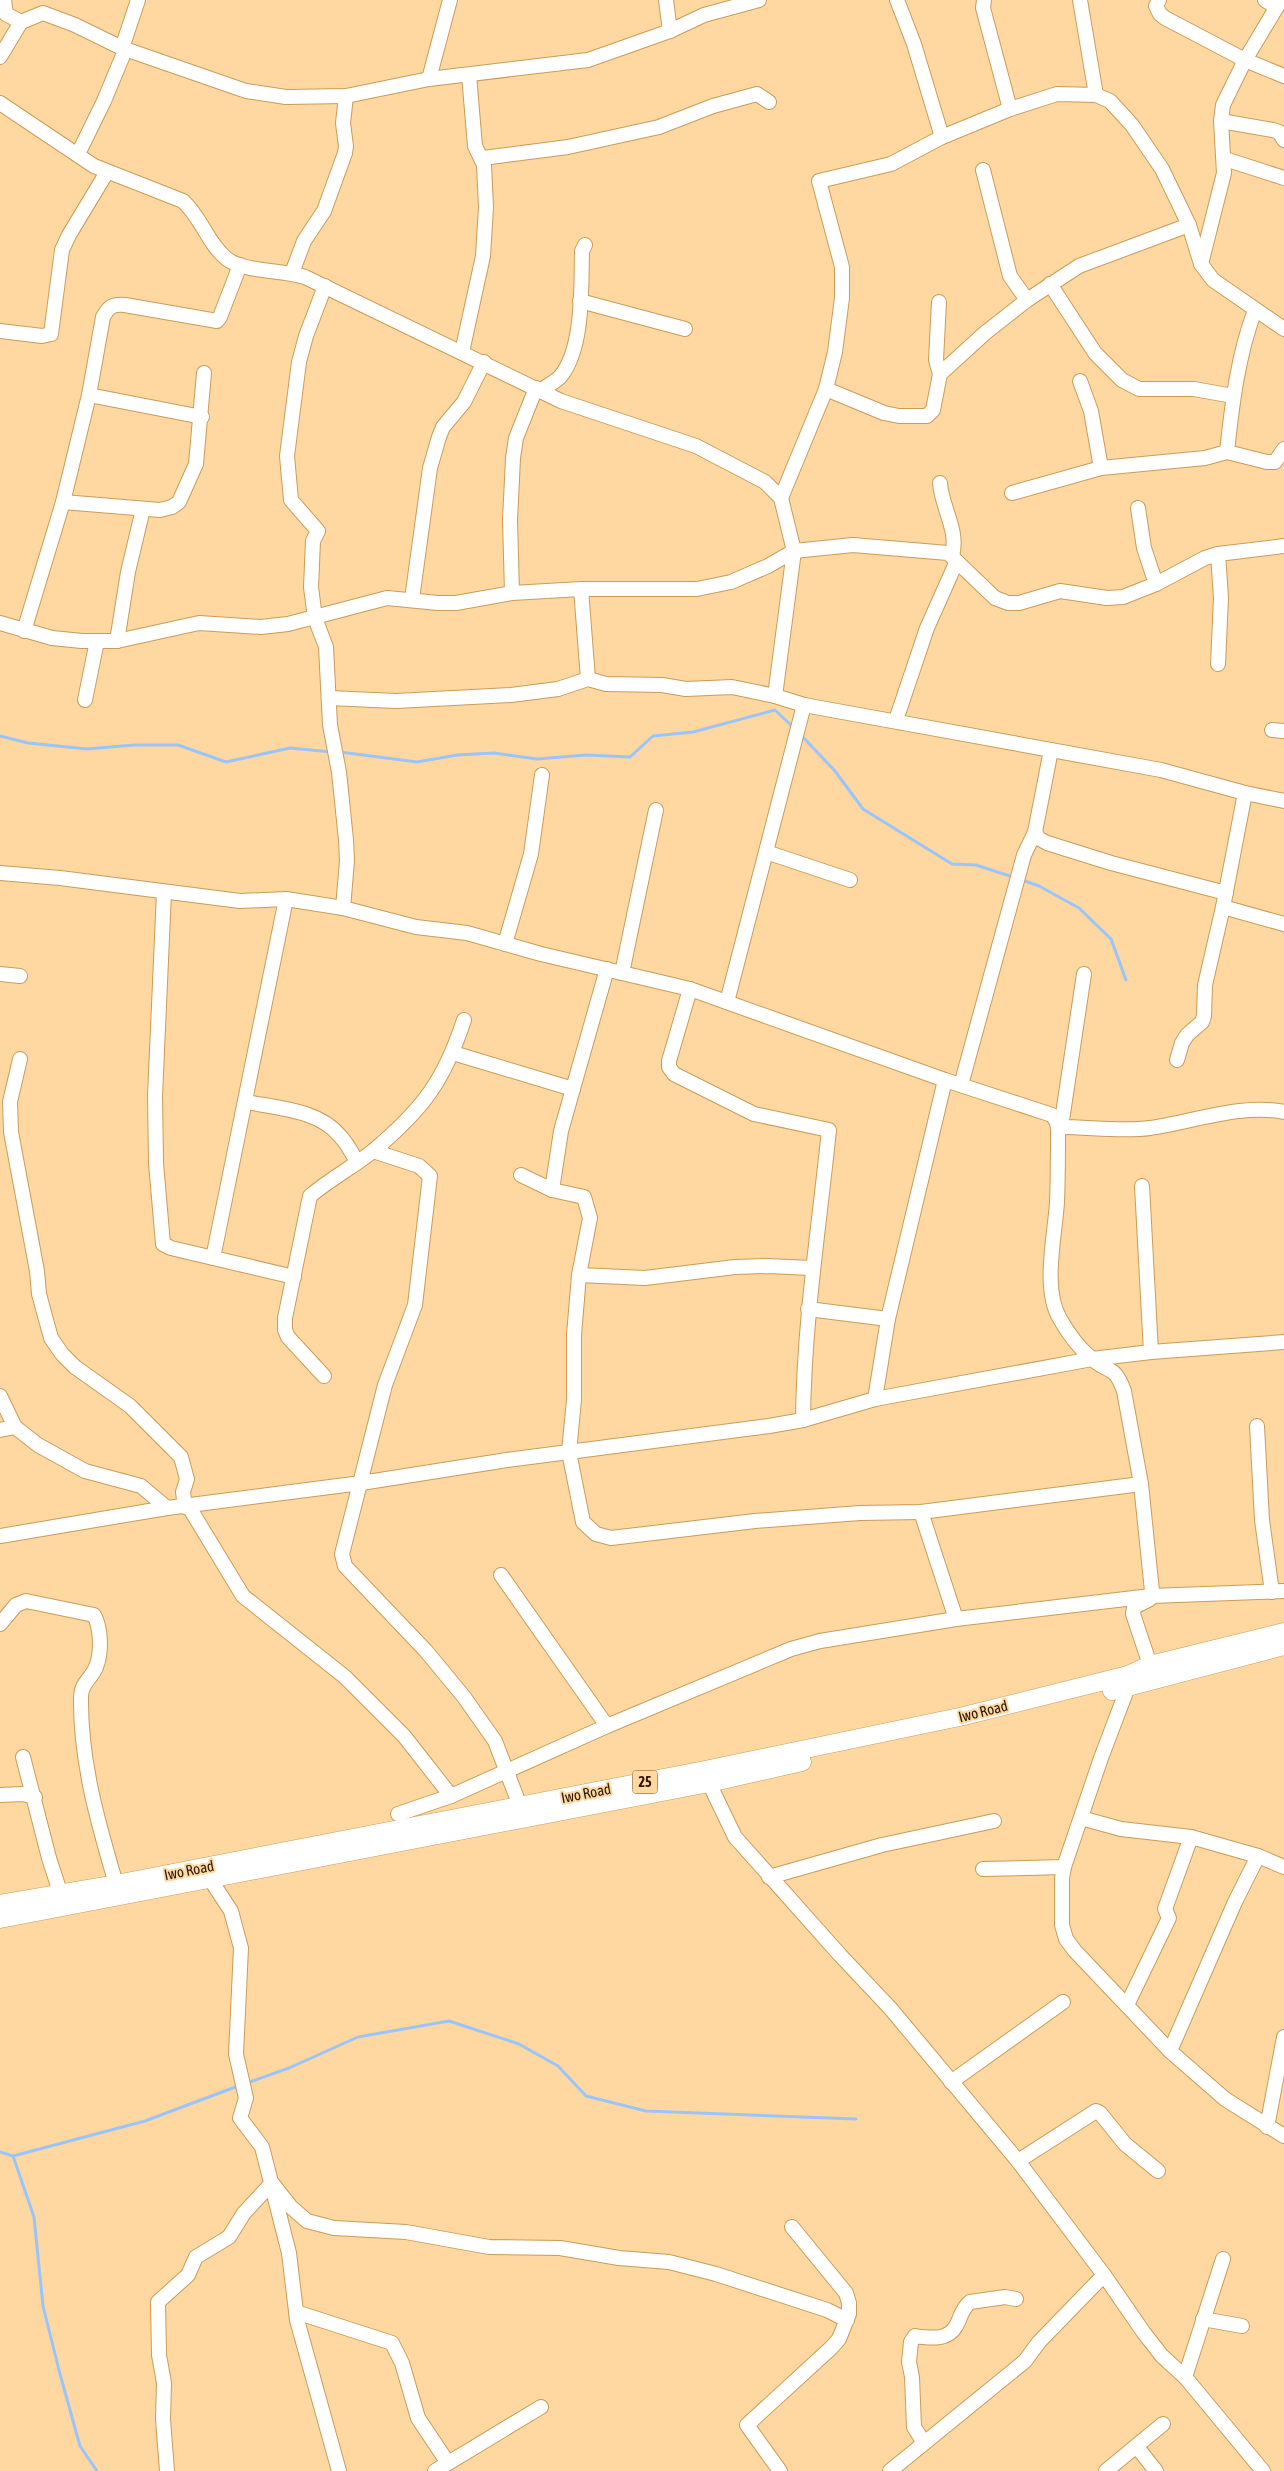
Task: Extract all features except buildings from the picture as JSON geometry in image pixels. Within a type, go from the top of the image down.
[{"type":"main road","name":"Iwo Road","points":[[0,1919],[710,1782],[966,1721],[1128,1675],[1150,1665],[1284,1632]]},
{"type":"main road","name":"Iwo Road","points":[[0,1904],[60,1892],[116,1884],[966,1721],[1128,1687],[1284,1646]]},
{"type":"street","points":[[4,0],[6,14],[21,22]]},
{"type":"street","points":[[78,154],[104,101],[124,48],[138,0]]},
{"type":"street","points":[[429,79],[450,0]]},
{"type":"street","points":[[666,0],[670,31]]},
{"type":"street","points":[[0,58],[21,22],[43,13],[124,48],[196,76],[246,91],[286,97],[346,96],[429,79],[588,60],[670,31],[704,15],[759,0]]},
{"type":"street","points":[[897,0],[914,44],[942,137]]},
{"type":"street","points":[[984,0],[983,8],[1010,109]]},
{"type":"street","points":[[1080,0],[1096,95]]},
{"type":"street","points":[[1159,0],[1156,6],[1160,14],[1165,18],[1245,60],[1284,76]]},
{"type":"street","points":[[1201,264],[1224,173],[1223,105],[1245,60],[1277,3]]},
{"type":"street","points":[[462,352],[483,256],[486,207],[482,158],[475,146],[468,75]]},
{"type":"street","points":[[482,158],[568,147],[650,129],[713,106],[757,94],[769,102]]},
{"type":"street","points":[[782,498],[826,389],[835,352],[842,298],[842,267],[819,181],[892,164],[942,137],[1010,109],[1057,94],[1096,95],[1110,101],[1132,125],[1162,169],[1189,225],[1201,264],[1213,280],[1284,329]]},
{"type":"street","points":[[292,273],[304,241],[324,211],[345,153],[343,123],[346,96]]},
{"type":"street","points":[[0,103],[107,172],[183,201],[193,210],[218,249],[227,259],[240,265],[292,273],[325,286],[562,401],[696,446],[765,482],[782,498],[794,551],[775,696]]},
{"type":"street","points":[[1222,121],[1274,130],[1279,132],[1284,140]]},
{"type":"street","points":[[1225,159],[1284,178]]},
{"type":"street","points":[[984,170],[1010,276],[1027,300]]},
{"type":"street","points":[[0,331],[42,336],[51,334],[62,250],[107,172]]},
{"type":"street","points":[[940,374],[985,334],[1050,284],[1097,258],[1189,225]]},
{"type":"street","points":[[562,401],[560,377],[574,348],[578,333],[582,251],[585,245]]},
{"type":"street","points":[[24,631],[63,502],[89,395],[103,317],[108,308],[115,304],[125,305],[217,321],[240,265]]},
{"type":"street","points":[[1050,284],[1096,352],[1122,380],[1139,389],[1194,389],[1233,396]]},
{"type":"street","points":[[325,286],[306,336],[299,362],[287,456],[291,500],[318,531],[313,541],[311,587],[315,618],[326,647],[331,736],[339,772],[347,860],[343,908]]},
{"type":"street","points":[[580,301],[685,329]]},
{"type":"street","points":[[826,389],[884,413],[899,416],[927,416],[933,410],[940,374],[936,360],[939,302]]},
{"type":"street","points":[[1228,452],[1233,396],[1249,325],[1255,310]]},
{"type":"street","points":[[412,599],[430,468],[439,437],[443,426],[464,402],[484,362]]},
{"type":"street","points":[[63,502],[160,510],[172,507],[179,502],[196,464],[202,416],[204,373]]},
{"type":"street","points":[[512,593],[510,520],[513,458],[516,438],[538,389],[560,377]]},
{"type":"street","points":[[1080,381],[1090,412],[1101,468]]},
{"type":"street","points":[[89,395],[202,416]]},
{"type":"street","points":[[1012,493],[1101,468],[1205,458],[1228,452],[1267,462],[1275,462],[1284,450]]},
{"type":"street","points":[[896,720],[927,628],[954,559],[955,545],[952,522],[941,494],[940,483]]},
{"type":"street","points":[[1138,508],[1144,548],[1156,584]]},
{"type":"street","points":[[117,640],[128,572],[143,509]]},
{"type":"street","points":[[0,623],[52,638],[97,641],[117,640],[199,623],[261,627],[315,618],[374,600],[412,599],[438,603],[456,603],[512,593],[581,589],[697,589],[731,582],[768,566],[794,551],[853,545],[948,553],[995,598],[1008,603],[1019,603],[1060,591],[1107,598],[1122,597],[1156,584],[1205,558],[1218,554],[1284,546]]},
{"type":"street","points":[[1218,554],[1220,598],[1218,664]]},
{"type":"street","points":[[581,589],[588,679]]},
{"type":"street","points":[[85,700],[97,641]]},
{"type":"street","points":[[329,698],[396,701],[511,695],[558,689],[588,679],[606,684],[662,685],[686,690],[732,686],[804,705],[896,720],[1161,770],[1245,793],[1284,801]]},
{"type":"street","points":[[728,1002],[804,705]]},
{"type":"street","points":[[961,1085],[1024,855],[1036,832],[1051,750]]},
{"type":"street","points":[[505,944],[531,854],[542,775]]},
{"type":"street","points":[[1177,1060],[1187,1035],[1202,1022],[1205,985],[1224,907],[1245,793]]},
{"type":"street","points":[[622,973],[656,810]]},
{"type":"street","points":[[1036,832],[1038,838],[1047,843],[1110,863],[1226,893]]},
{"type":"street","points":[[766,852],[850,880]]},
{"type":"street","points":[[0,873],[60,878],[240,901],[286,899],[343,908],[397,923],[456,931],[690,989],[945,1080],[1048,1113],[1059,1124],[1148,1128],[1244,1111],[1268,1109],[1284,1112]]},
{"type":"street","points":[[164,892],[155,1096],[156,1163],[163,1244],[171,1248],[294,1277]]},
{"type":"street","points":[[213,1258],[247,1102],[286,899]]},
{"type":"street","points":[[1224,907],[1284,924]]},
{"type":"street","points":[[552,1190],[561,1132],[607,969]]},
{"type":"street","points":[[0,974],[20,976]]},
{"type":"street","points":[[1084,974],[1059,1124],[1057,1201],[1050,1283],[1052,1302],[1058,1317],[1072,1338],[1092,1359],[1113,1370],[1119,1377],[1124,1391],[1141,1484],[1152,1596]]},
{"type":"street","points":[[690,989],[669,1060],[669,1067],[674,1074],[754,1114],[829,1130],[808,1309],[804,1358],[803,1420]]},
{"type":"street","points":[[324,1376],[288,1337],[285,1330],[285,1318],[310,1196],[373,1151],[422,1104],[441,1078],[453,1053],[464,1020]]},
{"type":"street","points":[[453,1053],[573,1089]]},
{"type":"street","points":[[20,1059],[10,1102],[10,1132],[37,1271],[39,1294],[51,1338],[62,1354],[75,1367],[130,1406],[181,1458],[186,1479],[183,1492],[187,1507],[243,1596],[345,1677],[404,1736],[451,1796]]},
{"type":"street","points":[[875,1399],[888,1319],[945,1080]]},
{"type":"street","points":[[247,1102],[300,1112],[318,1120],[340,1134],[357,1162]]},
{"type":"street","points":[[373,1151],[419,1166],[430,1176],[415,1305],[385,1385],[374,1421],[361,1483],[342,1554],[345,1566],[426,1651],[464,1697],[495,1741],[520,1806]]},
{"type":"street","points":[[522,1175],[552,1190],[584,1197],[588,1207],[590,1218],[579,1275],[574,1335],[574,1400],[569,1452],[583,1522],[596,1534],[610,1538],[755,1521],[860,1513],[921,1512],[1141,1484]]},
{"type":"street","points":[[1142,1186],[1151,1352]]},
{"type":"street","points":[[579,1275],[645,1278],[735,1267],[812,1268]]},
{"type":"street","points":[[808,1309],[888,1319]]},
{"type":"street","points":[[0,1536],[166,1508],[187,1507],[569,1452],[770,1426],[803,1420],[875,1399],[1092,1359],[1151,1352],[1284,1342]]},
{"type":"street","points":[[0,1396],[15,1427],[38,1445],[85,1470],[141,1486],[166,1508]]},
{"type":"street","points":[[398,1814],[451,1796],[607,1726],[791,1649],[820,1641],[956,1619],[1152,1596],[1278,1592],[1262,1520],[1256,1426]]},
{"type":"street","points":[[0,1430],[15,1427]]},
{"type":"street","points":[[921,1512],[956,1619]]},
{"type":"street","points":[[502,1575],[607,1726]]},
{"type":"street","points":[[1150,1665],[1133,1614],[1134,1607],[1150,1599],[1152,1596]]},
{"type":"street","points":[[0,1624],[16,1605],[26,1601],[94,1615],[99,1626],[96,1668],[81,1688],[81,1732],[96,1815],[116,1884]]},
{"type":"street","points":[[1128,1687],[1101,1758],[1064,1867],[1062,1878],[1062,1925],[1066,1939],[1095,1973],[1170,2051],[1225,2100],[1284,2136]]},
{"type":"street","points":[[23,1757],[35,1797],[49,1858],[60,1892]]},
{"type":"street","points":[[710,1782],[735,1837],[769,1877],[890,2008],[1018,2161],[1162,2356],[1185,2377],[1263,2471]]},
{"type":"street","points":[[0,1795],[23,1794],[35,1797]]},
{"type":"street","points":[[1081,1818],[1121,1829],[1191,1837],[1258,1856],[1284,1867]]},
{"type":"street","points":[[769,1877],[882,1846],[994,1821]]},
{"type":"street","points":[[1127,2005],[1169,1918],[1165,1909],[1191,1837]]},
{"type":"street","points":[[1170,2051],[1235,1902],[1258,1856]]},
{"type":"street","points":[[983,1869],[1064,1867]]},
{"type":"street","points":[[210,1879],[231,1911],[241,1948],[236,2054],[246,2098],[240,2118],[262,2147],[272,2183],[289,2253],[296,2312],[338,2471]]},
{"type":"street","points":[[951,2082],[1063,2002]]},
{"type":"street","points":[[1267,2127],[1284,2037]]},
{"type":"street","points":[[1018,2161],[1096,2111],[1100,2113],[1125,2144],[1158,2171]]},
{"type":"street","points":[[272,2183],[290,2208],[307,2221],[334,2228],[406,2232],[489,2247],[560,2248],[619,2258],[669,2262],[716,2274],[827,2310],[847,2320]]},
{"type":"street","points":[[167,2471],[158,2302],[188,2275],[196,2257],[229,2237],[244,2213],[272,2183]]},
{"type":"street","points":[[780,2471],[747,2425],[839,2339],[847,2320],[849,2303],[846,2293],[792,2227]]},
{"type":"street","points":[[1185,2377],[1223,2259]]},
{"type":"street","points":[[890,2471],[1025,2361],[1039,2342],[1104,2275]]},
{"type":"street","points":[[924,2443],[914,2426],[910,2362],[911,2342],[915,2336],[934,2338],[945,2336],[956,2327],[959,2315],[970,2302],[1005,2297],[1016,2299]]},
{"type":"street","points":[[296,2312],[392,2344],[402,2363],[418,2418],[448,2463]]},
{"type":"street","points":[[1203,2319],[1242,2326]]},
{"type":"street","points":[[435,2471],[540,2407]]},
{"type":"street","points":[[1106,2471],[1137,2448],[1163,2424]]},
{"type":"street","points":[[1137,2448],[1156,2471]]},
{"type":"waterway","points":[[340,752],[417,762],[457,755],[494,753],[537,759],[586,755],[630,757],[653,736],[693,732],[775,710],[794,728]]},
{"type":"waterway","points":[[800,734],[835,771],[863,809],[952,864],[976,865],[1013,877]]},
{"type":"waterway","points":[[0,736],[28,743],[87,749],[134,745],[178,745],[226,762],[290,748],[332,752]]},
{"type":"waterway","points":[[1022,880],[1039,886],[1079,908],[1111,939],[1126,980]]},
{"type":"waterway","points":[[247,2083],[289,2068],[358,2037],[449,2021],[519,2044],[558,2066],[586,2096],[646,2111],[856,2119]]},
{"type":"waterway","points":[[13,2156],[145,2121],[238,2086]]},
{"type":"waterway","points":[[0,2152],[13,2156],[34,2217],[43,2306],[80,2446],[97,2471]]}]
